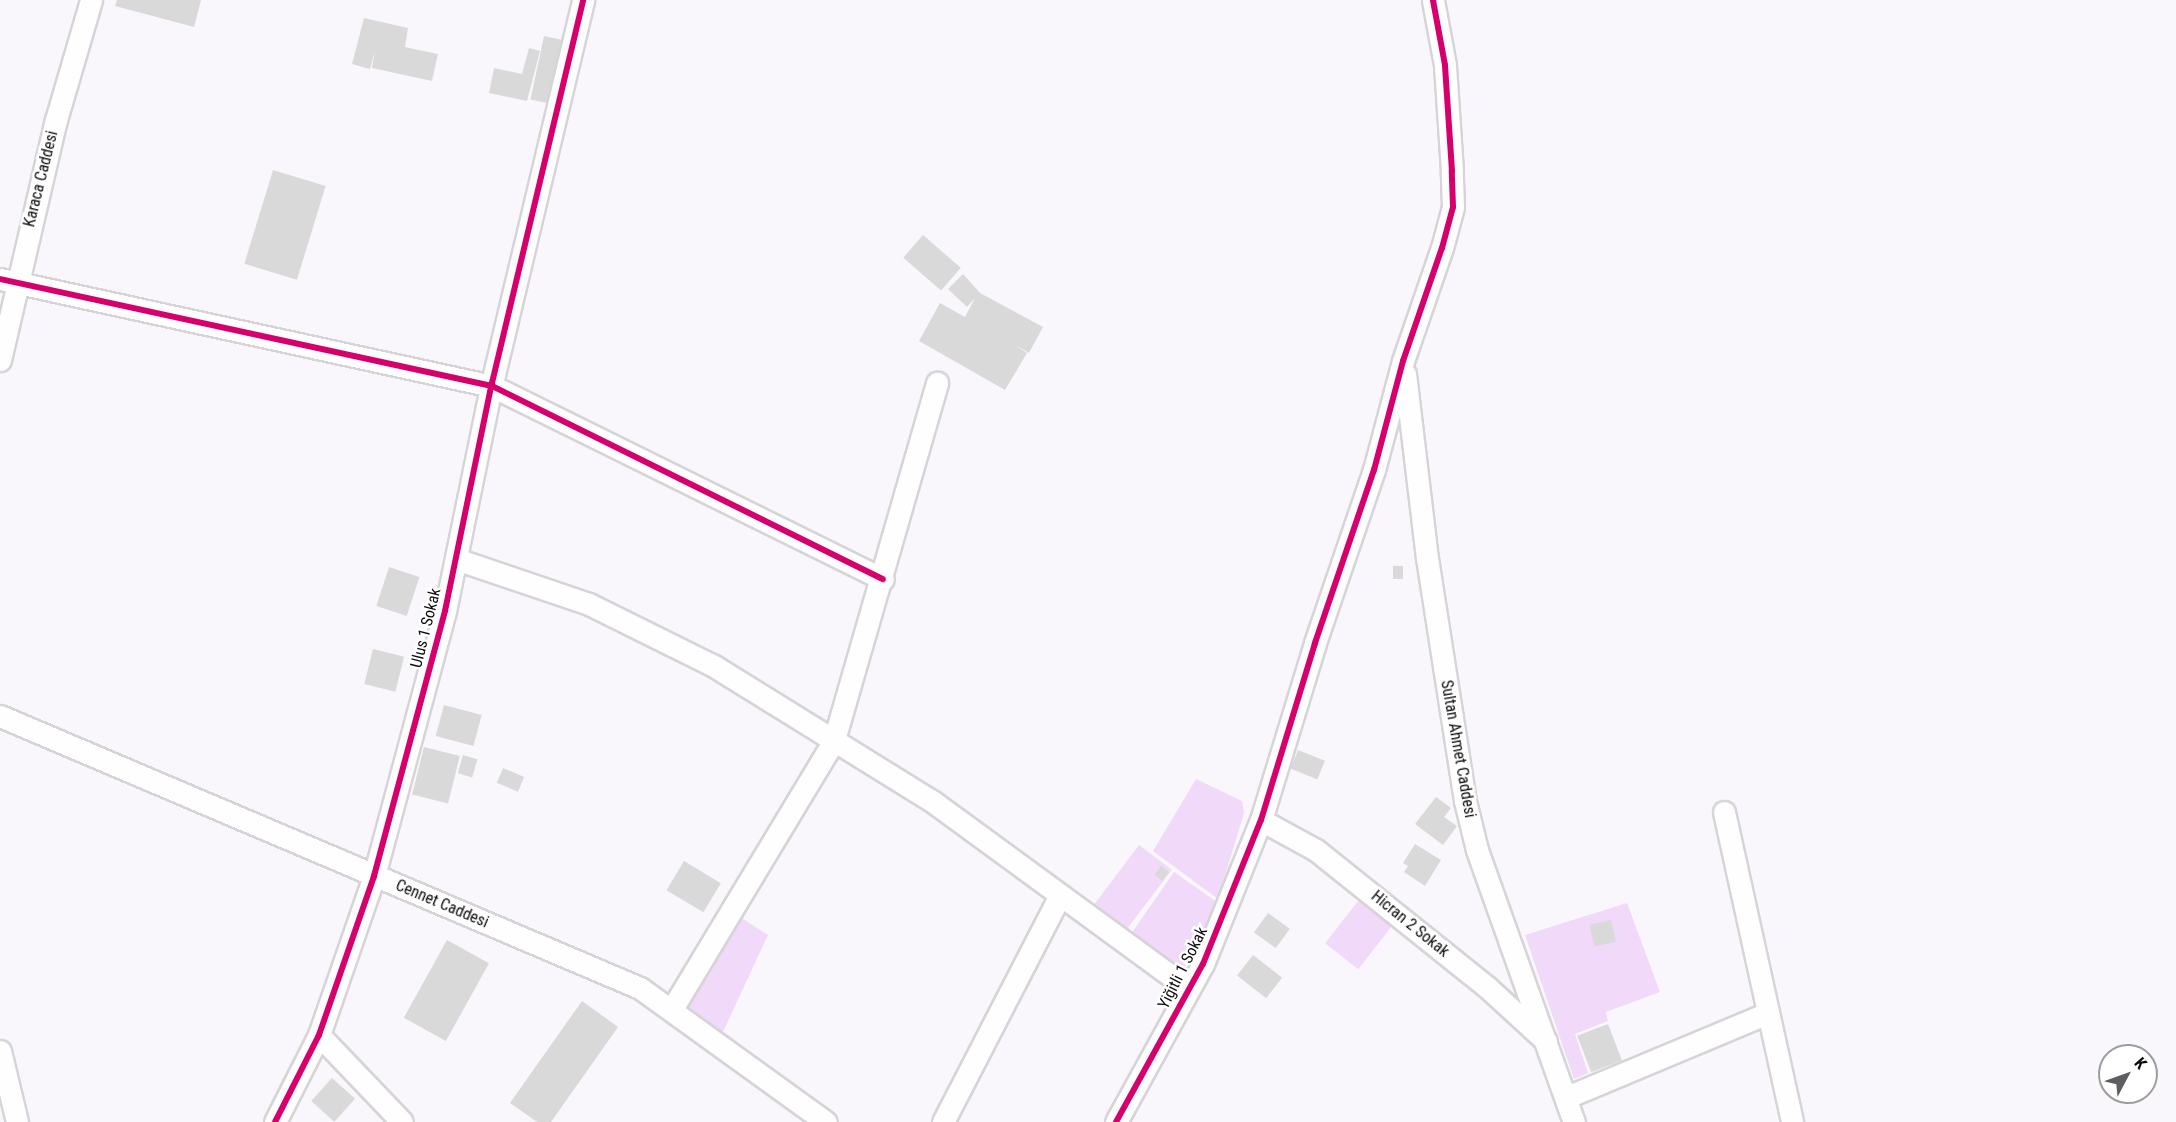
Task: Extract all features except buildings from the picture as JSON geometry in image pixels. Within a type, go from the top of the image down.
[{"type":"street","name":"Karaca Caddesi","points":[[0,360],[8,281],[91,0]]},
{"type":"street","name":"Ulus 1 Sokak","points":[[275,1122],[319,1035],[374,876],[436,647],[492,384],[583,0]]},
{"type":"street","name":"Yiğitli 1 Sokak","points":[[1116,1122],[1189,989],[1222,920],[1261,820],[1315,643],[1374,470],[1403,361],[1453,207],[1446,75],[1433,0]]},
{"type":"street","points":[[8,281],[492,384],[883,579]]},
{"type":"street","name":"Sultan Ahmet Caddesi","points":[[1403,361],[1427,558],[1465,801],[1477,850],[1549,1044],[1574,1122]]},
{"type":"street","points":[[672,1009],[834,740],[883,579],[937,383]]},
{"type":"street","points":[[456,560],[544,587],[632,623],[714,666],[932,801],[1059,897],[1189,989]]},
{"type":"street","name":"Cennet Caddesi","points":[[0,716],[640,988],[825,1122]]},
{"type":"street","points":[[1724,812],[1792,1122]]},
{"type":"street","name":"Hicran 2 Sokak","points":[[1261,820],[1295,835],[1326,857],[1478,980],[1549,1044]]},
{"type":"street","points":[[943,1122],[1059,897]]},
{"type":"street","points":[[1567,1097],[1768,1013]]},
{"type":"street","points":[[319,1035],[402,1122]]},
{"type":"street","points":[[0,1051],[17,1122]]},
{"type":"shaded area","points":[[1196,779],[1242,801],[1244,813],[1218,899],[1153,851]]},
{"type":"shaded area","points":[[1139,845],[1172,870],[1127,930],[1094,905]]},
{"type":"shaded area","points":[[1174,872],[1217,902],[1192,961],[1185,966],[1178,966],[1131,934]]},
{"type":"shaded area","points":[[1359,900],[1392,926],[1358,969],[1325,943]]},
{"type":"shaded area","points":[[1627,903],[1660,992],[1606,1012],[1608,1021],[1575,1034],[1588,1073],[1574,1079],[1525,935]]},
{"type":"shaded area","points":[[737,915],[768,935],[722,1034],[682,1005]]},
{"type":"cycle path","points":[[275,1122],[319,1035],[374,876],[445,611],[492,383],[583,0]]},
{"type":"cycle path","points":[[1116,1122],[1203,964],[1261,820],[1315,643],[1374,470],[1403,361],[1442,248],[1453,207],[1452,171],[1445,65],[1433,0]]},
{"type":"cycle path","points":[[0,279],[492,386],[883,579]]}]
